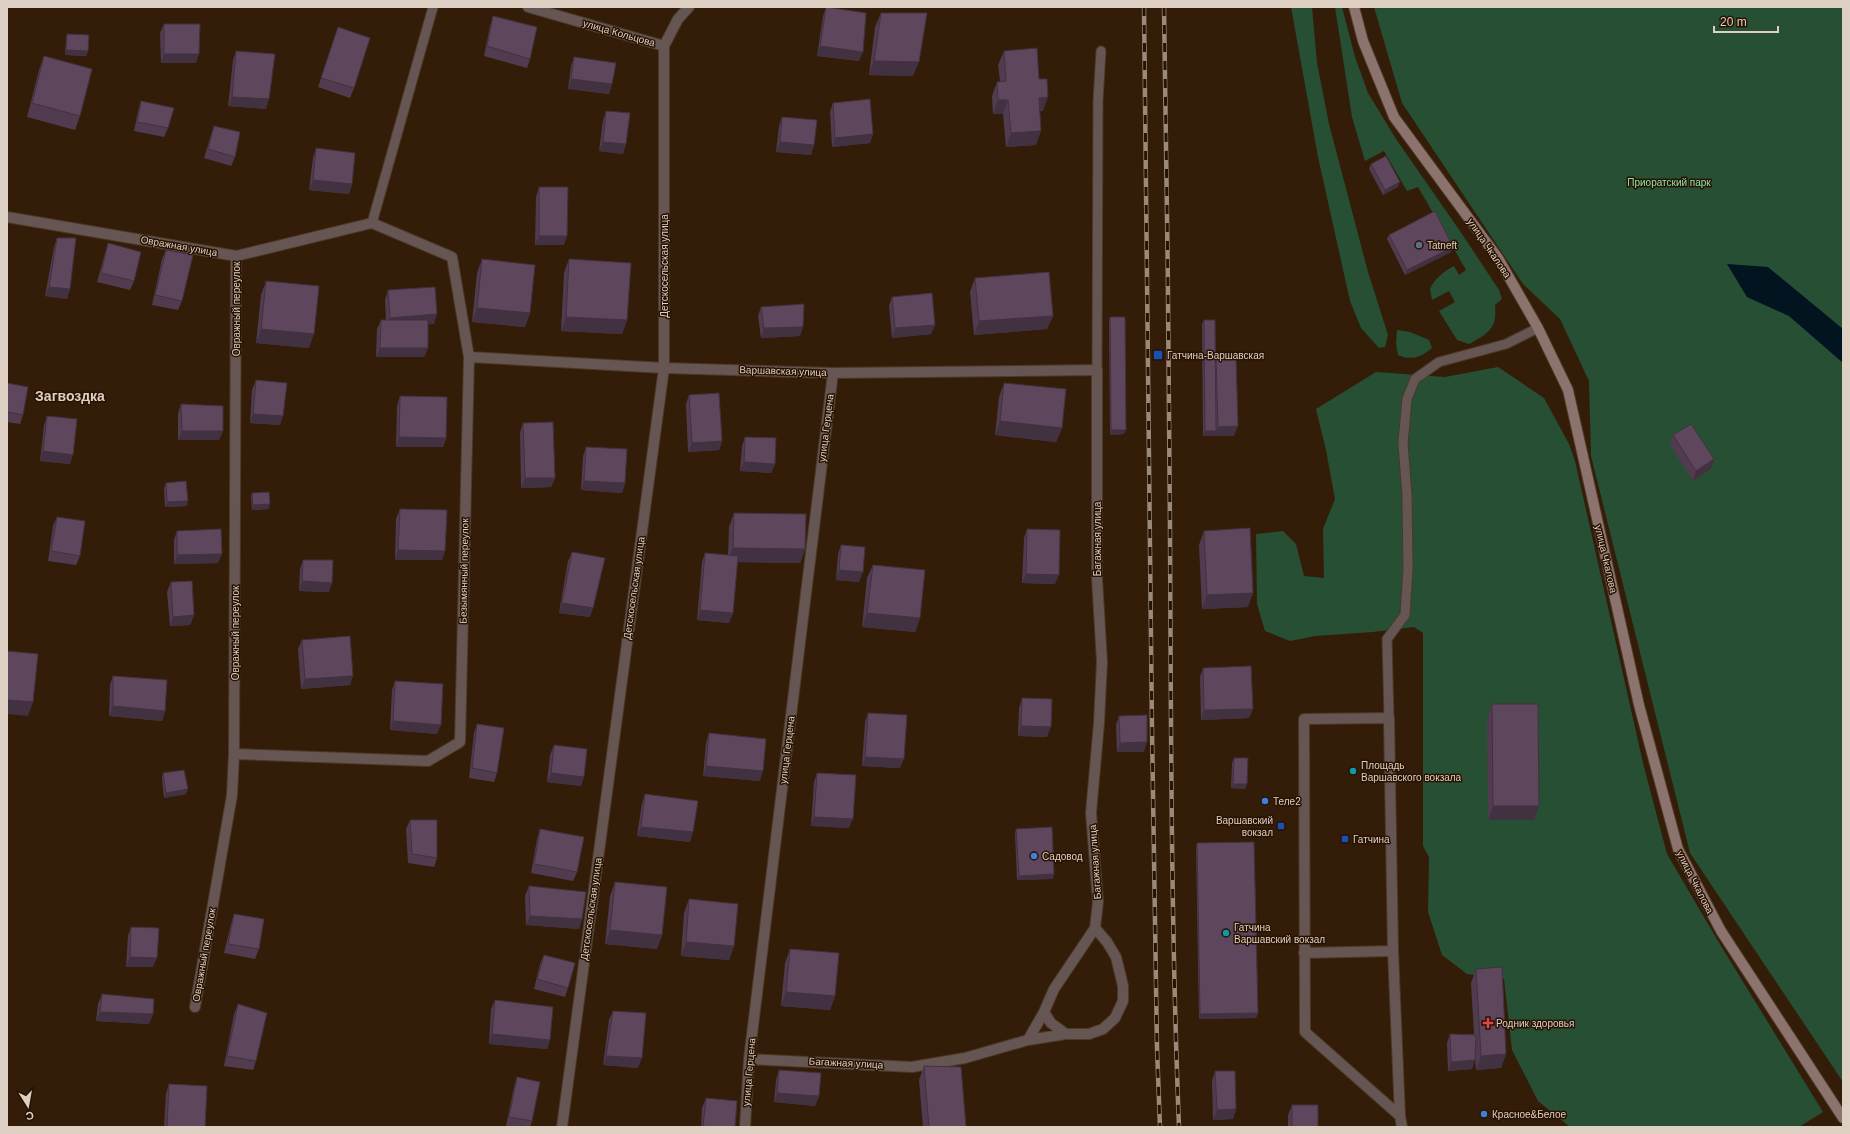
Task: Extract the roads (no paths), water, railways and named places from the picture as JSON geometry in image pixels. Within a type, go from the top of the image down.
[{"type":"main road","name":"улица Чкалова","points":[[1354,7],[1363,41],[1394,117],[1498,258],[1538,328],[1568,390],[1639,704],[1678,849],[1721,931],[1843,1118]]},
{"type":"street","name":"улица Кольцова","points":[[528,7],[664,46],[678,19],[689,7]]},
{"type":"street","name":"Детскосельская улица","points":[[562,1127],[664,368],[664,46]]},
{"type":"street","name":"Овражная улица","points":[[7,217],[236,256],[372,223]]},
{"type":"street","name":"Безымянный переулок","points":[[234,754],[428,761],[460,742],[469,357],[452,258],[372,223]]},
{"type":"street","name":"Овражный переулок","points":[[195,1007],[232,795],[234,754],[236,256]]},
{"type":"street","name":"Варшавская улица","points":[[469,357],[664,368],[833,373],[1097,370]]},
{"type":"street","name":"Багажная улица","points":[[750,1059],[912,1067],[965,1058],[1028,1040],[1066,1034],[1089,1034],[1103,1029],[1116,1018],[1123,1001],[1123,986],[1116,958],[1107,942],[1095,928],[1098,902],[1091,813],[1102,662],[1097,578],[1097,370]]},
{"type":"street","name":"улица Герцена","points":[[745,1127],[750,1059],[833,373]]},
{"type":"street","points":[[1400,1116],[1305,1032],[1304,719],[1389,718],[1393,951],[1400,1116],[1402,1127]]},
{"type":"street","points":[[1028,1040],[1044,1012],[1054,988],[1095,928]]},
{"type":"street","points":[[1304,953],[1393,951]]},
{"type":"street","points":[[1044,1012],[1051,1023],[1066,1034]]},
{"type":"lane","points":[[372,223],[433,7]]},
{"type":"lane","points":[[1097,370],[1098,101],[1101,51]]},
{"type":"lane","points":[[1389,718],[1387,639],[1405,615],[1408,569],[1407,496],[1403,443],[1408,399],[1415,378],[1439,362],[1506,344],[1538,328]]},
{"type":"water","points":[[1727,264],[1768,267],[1843,329],[1843,363],[1789,316],[1747,297]]},
{"type":"railway","points":[[1144,7],[1152,730],[1157,1048],[1160,1127]]},
{"type":"railway","points":[[1164,7],[1174,978],[1179,1127]]},
{"type":"place","name":"Tatneft","points":[[1419,245]]},
{"type":"place","name":"Гатчина-Варшавская","points":[[1158,355]]},
{"type":"place","name":"Площадь Варшавского вокзала","points":[[1353,771]]},
{"type":"place","name":"Теле2","points":[[1265,801]]},
{"type":"place","name":"Варшавский вокзал","points":[[1281,826]]},
{"type":"place","name":"Гатчина","points":[[1345,839]]},
{"type":"place","name":"Садовод","points":[[1034,856]]},
{"type":"place","name":"Гатчина Варшавский вокзал","points":[[1226,933]]},
{"type":"place","name":"Родник здоровья","points":[[1488,1023]]},
{"type":"place","name":"Красное&Белое","points":[[1484,1114]]},
{"type":"district","name":"Загвоздка","points":[[70,396]]},
{"type":"park label","name":"Приоратский парк","points":[[1669,182]]}]
